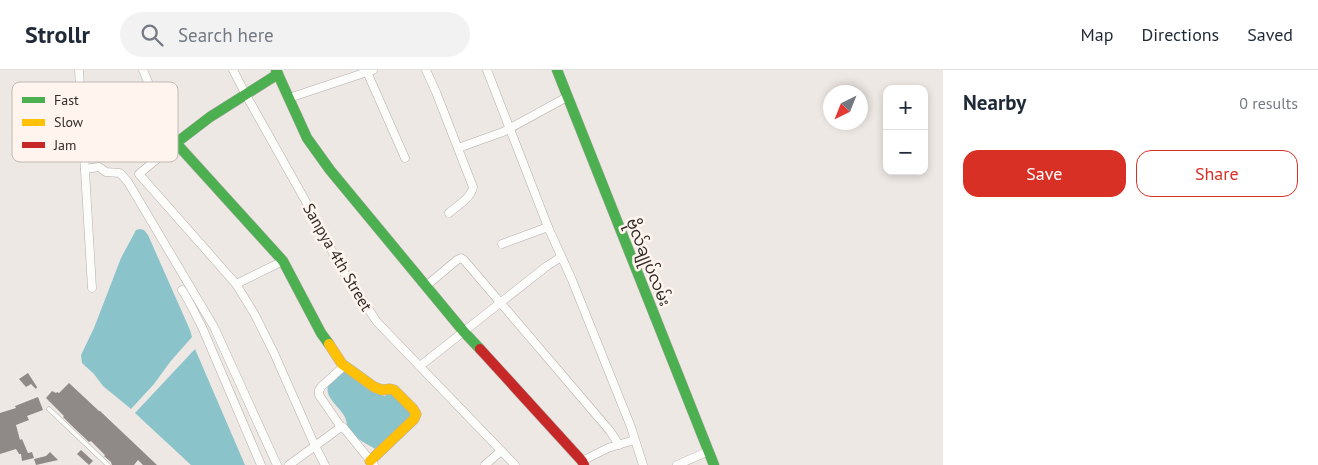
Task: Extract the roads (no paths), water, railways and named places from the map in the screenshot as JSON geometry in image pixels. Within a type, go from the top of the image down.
[{"type":"street","points":[[143,70],[148,82]]},
{"type":"street","name":"Sanpya 4th Street","points":[[233,70],[341,268],[377,322],[515,465]]},
{"type":"street","points":[[426,70],[473,187],[472,192],[449,213]]},
{"type":"street","points":[[487,70],[548,227],[572,280],[631,427],[643,465]]},
{"type":"street","name":"ဗိုလ်ချုပ်လမ်း","points":[[557,70],[714,465]]},
{"type":"street","points":[[289,98],[370,71],[405,158]]},
{"type":"street","points":[[178,141],[277,72],[307,138],[325,162],[464,331],[583,463],[608,448],[634,440]]},
{"type":"street","points":[[458,148],[509,128],[567,97]]},
{"type":"street","points":[[178,144],[283,262],[320,333],[339,361],[374,386],[382,390],[394,390],[416,414],[414,419],[372,463],[343,427],[341,427],[320,394],[319,390],[322,386],[344,366]]},
{"type":"street","points":[[85,162],[92,288]]},
{"type":"street","points":[[128,182],[153,162]]},
{"type":"street","points":[[85,169],[99,168],[106,172],[120,172],[128,182],[214,327],[277,465]]},
{"type":"street","points":[[139,174],[236,284],[256,316],[325,465]]},
{"type":"street","points":[[502,244],[548,227]]},
{"type":"street","points":[[420,366],[500,302],[561,257]]},
{"type":"street","points":[[426,286],[457,260],[461,258],[464,260],[610,431],[619,445]]},
{"type":"street","points":[[236,284],[283,262]]},
{"type":"street","points":[[182,290],[192,305],[202,327],[261,465]]},
{"type":"street","points":[[289,465],[341,427]]},
{"type":"street","points":[[485,465],[501,450]]},
{"type":"street","points":[[677,465],[708,451]]},
{"type":"lane","points":[[50,409],[108,465]]},
{"type":"water","points":[[136,230],[144,230],[148,235],[192,337],[131,409],[103,386],[82,363],[81,355],[94,328],[121,258]]},
{"type":"water","points":[[195,349],[245,465],[191,465],[135,413]]},
{"type":"water","points":[[347,370],[376,393],[384,396],[392,393],[413,415],[377,450],[354,436],[344,416],[328,394],[329,385],[334,377]]}]
